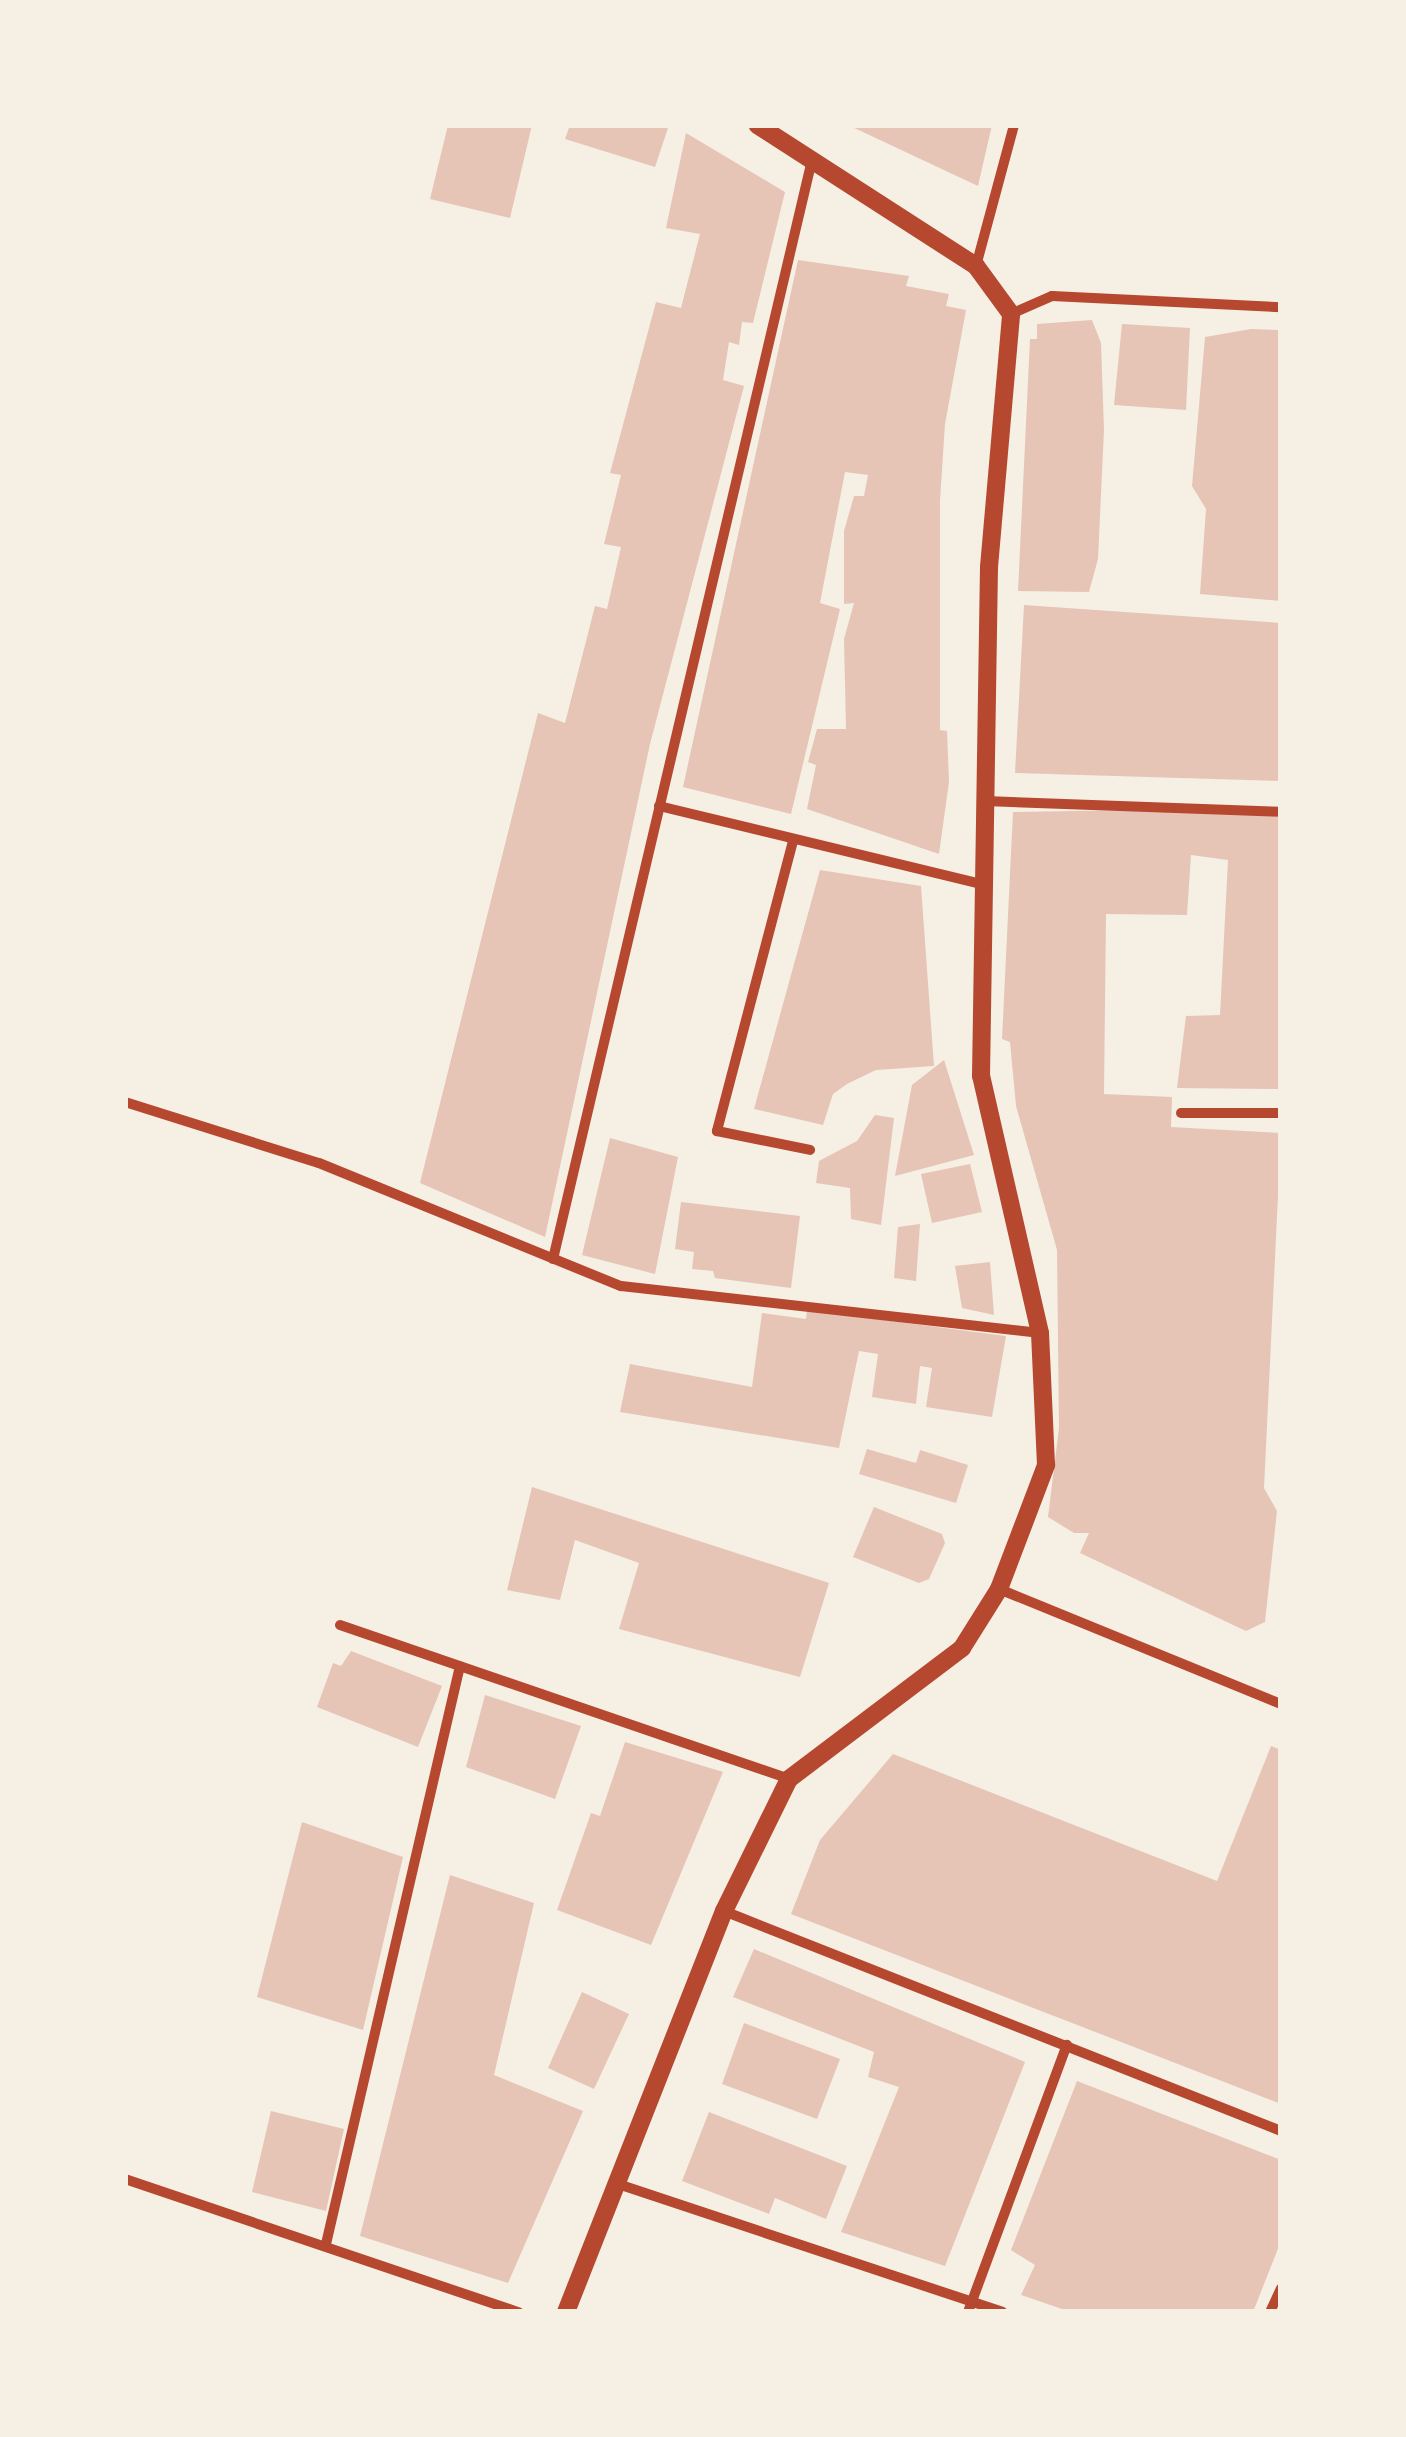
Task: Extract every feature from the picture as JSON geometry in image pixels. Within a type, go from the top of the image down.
[{"type":"street","points":[[566,2312],[724,1911],[789,1779],[962,1648],[999,1589],[1046,1465],[1040,1333],[981,1076],[981,884],[989,567],[1010,314],[976,266],[811,164],[757,125]]},
{"type":"street","points":[[976,266],[1014,125]]},
{"type":"street","points":[[553,1259],[811,164]]},
{"type":"street","points":[[1010,314],[1052,296],[1281,306]]},
{"type":"street","points":[[984,801],[1281,812]]},
{"type":"street","points":[[660,806],[981,884]]},
{"type":"street","points":[[793,841],[717,1131],[810,1150]]},
{"type":"street","points":[[125,1102],[319,1163],[620,1286],[1040,1333]]},
{"type":"street","points":[[1180,1113],[1281,1113]]},
{"type":"street","points":[[999,1589],[1281,1704]]},
{"type":"street","points":[[340,1624],[789,1779]]},
{"type":"street","points":[[326,2244],[460,1666]]},
{"type":"street","points":[[724,1911],[1281,2131]]},
{"type":"street","points":[[970,2307],[1067,2045]]},
{"type":"street","points":[[125,2180],[326,2244],[519,2312]]},
{"type":"street","points":[[618,2184],[970,2307],[1002,2312]]},
{"type":"street","points":[[1270,2312],[1281,2288]]},
{"type":"building","points":[[448,125],[532,125],[510,218],[430,199]]},
{"type":"building","points":[[570,125],[669,125],[655,167],[565,139]]},
{"type":"building","points":[[848,125],[992,125],[978,186]]},
{"type":"building","points":[[686,133],[785,192],[753,323],[742,322],[739,345],[729,342],[723,380],[744,386],[650,744],[545,1237],[420,1183],[538,713],[565,723],[595,606],[607,609],[621,547],[604,544],[621,475],[610,473],[656,302],[681,308],[700,234],[666,228]]},
{"type":"building","points":[[798,260],[909,276],[906,286],[949,294],[946,306],[966,310],[945,424],[940,500],[940,730],[947,731],[949,782],[939,854],[807,809],[816,765],[808,762],[817,729],[846,729],[844,639],[854,603],[844,604],[844,531],[854,496],[864,496],[868,475],[845,472],[820,603],[840,609],[791,814],[683,787]]},
{"type":"building","points":[[1092,320],[1101,343],[1104,430],[1098,559],[1089,592],[1018,591],[1030,339],[1037,339],[1037,324]]},
{"type":"building","points":[[1122,324],[1190,328],[1186,410],[1114,405]]},
{"type":"building","points":[[1251,329],[1281,330],[1281,601],[1200,594],[1206,509],[1192,486],[1205,337]]},
{"type":"building","points":[[1024,605],[1281,623],[1281,781],[1015,773]]},
{"type":"building","points":[[1195,809],[1281,817],[1281,1089],[1177,1088],[1186,1016],[1220,1015],[1228,860],[1191,855],[1187,915],[1106,914],[1104,1094],[1172,1097],[1171,1127],[1281,1133],[1264,1488],[1277,1511],[1265,1622],[1246,1631],[1080,1553],[1089,1533],[1074,1533],[1048,1517],[1059,1428],[1057,1250],[1016,1106],[1010,1042],[1002,1039],[1013,812]]},
{"type":"building","points":[[820,870],[921,886],[934,1066],[876,1070],[847,1084],[833,1094],[823,1125],[754,1109]]},
{"type":"building","points":[[944,1060],[974,1155],[895,1176],[912,1085]]},
{"type":"building","points":[[875,1115],[894,1118],[881,1225],[851,1219],[850,1188],[816,1183],[819,1161],[857,1141]]},
{"type":"building","points":[[610,1138],[678,1157],[655,1274],[582,1255]]},
{"type":"building","points":[[970,1164],[982,1212],[932,1223],[921,1174]]},
{"type":"building","points":[[681,1202],[800,1216],[791,1288],[715,1278],[713,1271],[692,1269],[694,1252],[675,1249]]},
{"type":"building","points":[[920,1224],[916,1281],[894,1278],[898,1227]]},
{"type":"building","points":[[990,1262],[994,1315],[962,1308],[955,1266]]},
{"type":"building","points":[[807,1310],[1006,1336],[992,1417],[926,1407],[932,1368],[920,1366],[916,1404],[872,1397],[878,1354],[859,1351],[839,1448],[620,1412],[630,1364],[752,1387],[762,1313],[806,1319]]},
{"type":"building","points":[[867,1449],[916,1463],[920,1450],[968,1465],[956,1503],[859,1474]]},
{"type":"building","points":[[532,1487],[829,1583],[800,1677],[619,1629],[639,1563],[575,1540],[560,1600],[507,1590]]},
{"type":"building","points":[[874,1507],[942,1534],[945,1543],[929,1579],[919,1583],[853,1557]]},
{"type":"building","points":[[351,1651],[442,1686],[418,1747],[317,1707],[333,1663],[341,1666]]},
{"type":"building","points":[[485,1695],[581,1726],[555,1799],[466,1767]]},
{"type":"building","points":[[625,1742],[723,1772],[651,1945],[557,1910],[591,1813],[600,1816]]},
{"type":"building","points":[[1271,1746],[1281,1750],[1281,2104],[791,1914],[820,1840],[893,1754],[1217,1881]]},
{"type":"building","points":[[302,1822],[403,1857],[363,2030],[257,1997]]},
{"type":"building","points":[[450,1875],[534,1903],[494,2075],[583,2111],[508,2283],[360,2236]]},
{"type":"building","points":[[754,1949],[1025,2062],[945,2266],[841,2232],[899,2087],[868,2077],[874,2052],[733,1997]]},
{"type":"building","points":[[582,1992],[629,2014],[594,2089],[548,2068]]},
{"type":"building","points":[[744,2023],[840,2059],[817,2119],[722,2084]]},
{"type":"building","points":[[1077,2081],[1281,2160],[1281,2241],[1253,2312],[1071,2312],[1021,2295],[1035,2265],[1011,2250]]},
{"type":"building","points":[[271,2111],[344,2129],[326,2211],[252,2192]]},
{"type":"building","points":[[709,2112],[847,2166],[826,2219],[775,2198],[769,2214],[682,2181]]}]
